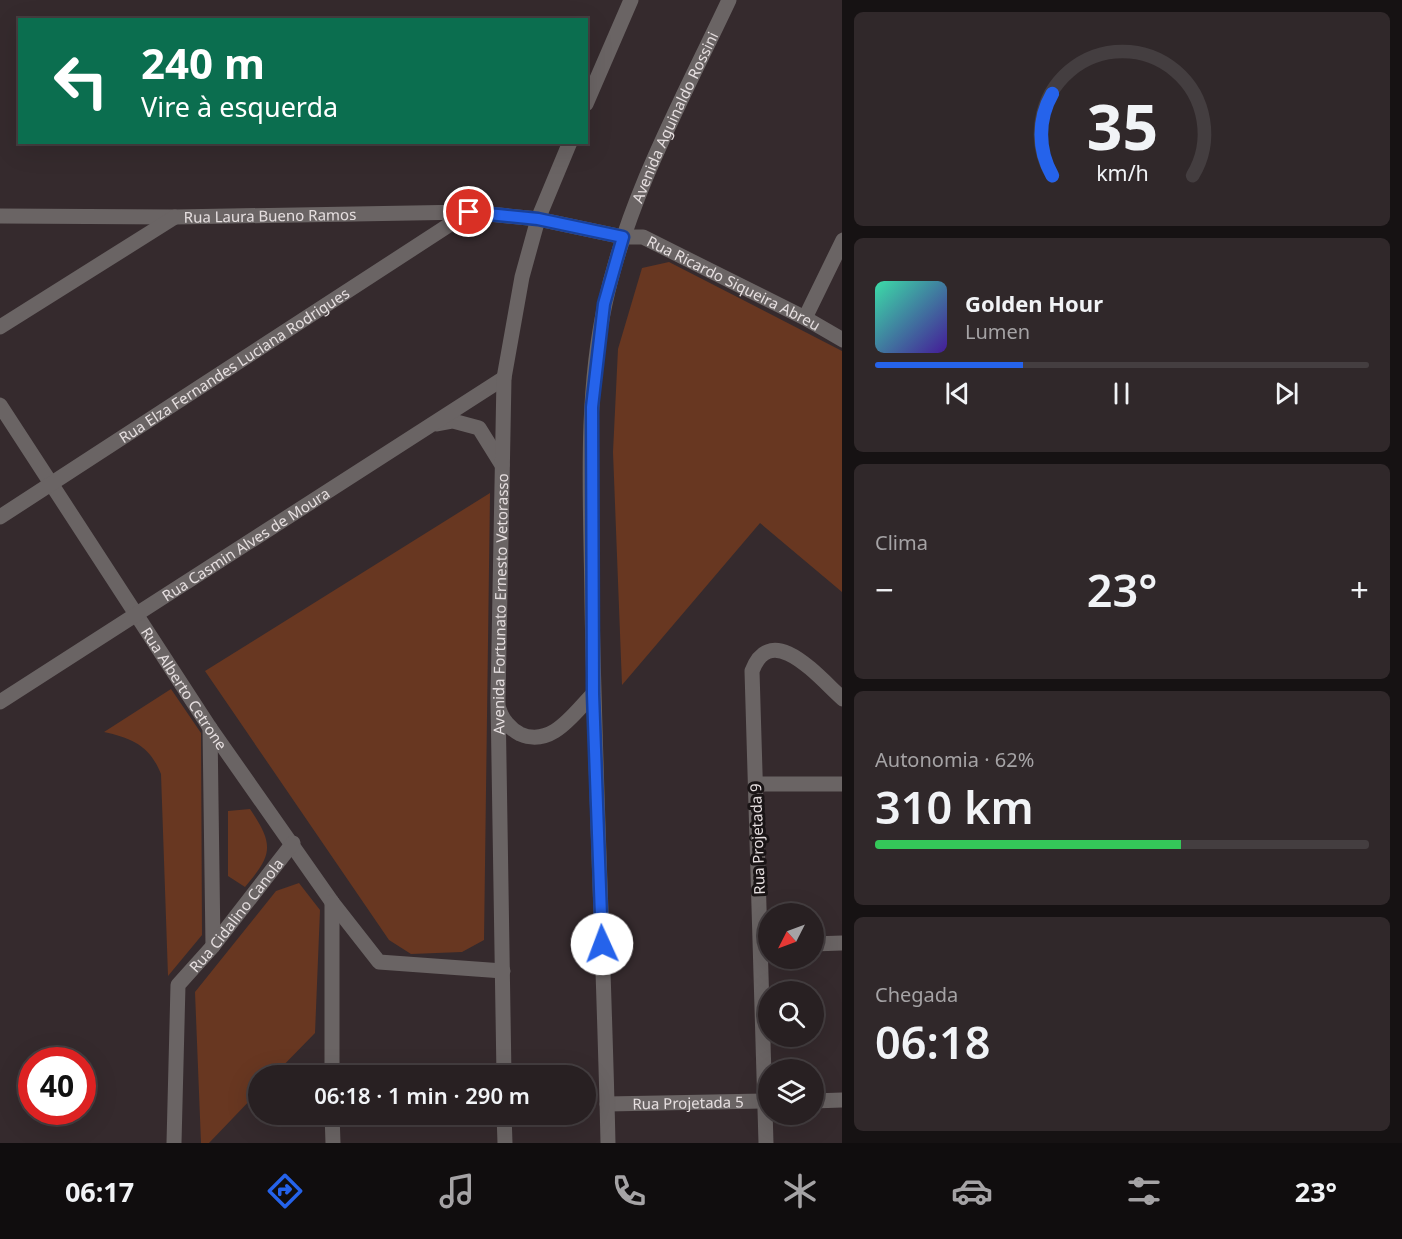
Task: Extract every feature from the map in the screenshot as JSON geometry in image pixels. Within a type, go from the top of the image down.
[{"type":"street","points":[[588,99],[631,0]]},
{"type":"street","name":"Avenida Aguinaldo Rossini","points":[[623,237],[660,146],[729,0]]},
{"type":"street","name":"Avenida Fortunato Ernesto Vetorasso","points":[[504,1065],[498,706],[504,378],[522,277],[538,219],[569,144]]},
{"type":"street","name":"Rua Laura Bueno Ramos","points":[[0,216],[175,218],[469,212],[538,219]]},
{"type":"street","name":"Rua Elza Fernandes Luciana Rodrigues","points":[[0,518],[469,212]]},
{"type":"street","points":[[0,327],[175,218]]},
{"type":"street","name":"Rua Ricardo Siqueira Abreu","points":[[538,219],[623,237],[643,237],[806,318],[842,339]]},
{"type":"street","points":[[608,1143],[593,694],[592,407],[604,304],[623,237]]},
{"type":"street","points":[[806,318],[842,242]]},
{"type":"street","name":"Rua Casmin Alves de Moura","points":[[0,702],[136,617],[504,378]]},
{"type":"street","name":"Rua Alberto Cetrone","points":[[0,405],[210,728],[293,843],[332,902],[379,962],[503,971]]},
{"type":"street","name":"Rua Casmin Alves de Moura","points":[[431,425],[453,421],[479,428],[503,465]]},
{"type":"street","name":"Rua Projetada 9","points":[[762,903],[752,671],[757,658],[768,650],[781,649],[793,656],[842,698]]},
{"type":"street","points":[[498,706],[504,720],[515,731],[537,737],[558,730],[593,694]]},
{"type":"street","points":[[210,728],[213,946]]},
{"type":"street","points":[[756,784],[842,784]]},
{"type":"street","name":"Rua Cidalino Canola","points":[[174,1143],[178,986],[213,946],[293,843]]},
{"type":"street","points":[[332,902],[332,1065]]},
{"type":"street","points":[[824,944],[842,943]]},
{"type":"street","name":"Rua Projetada 9","points":[[764,969],[765,1059]]},
{"type":"street","points":[[824,1101],[842,1100]]},
{"type":"street","name":"Rua Projetada 5","points":[[607,1104],[758,1101]]},
{"type":"street","points":[[332,1125],[333,1143]]},
{"type":"street","points":[[504,1125],[505,1143]]},
{"type":"street","name":"Rua Projetada 9","points":[[766,1125],[766,1143]]},
{"type":"shaded area","points":[[669,262],[842,351],[842,592],[760,523],[622,685],[613,452],[618,349],[642,268]]},
{"type":"shaded area","points":[[490,493],[484,940],[462,952],[411,954],[389,940],[205,671]]},
{"type":"shaded area","points":[[171,689],[201,733],[202,935],[168,976],[161,774],[157,764],[146,750],[123,737],[104,732]]},
{"type":"shaded area","points":[[250,809],[263,832],[267,849],[261,866],[245,887],[228,876],[228,811]]},
{"type":"shaded area","points":[[299,883],[320,910],[315,1033],[284,1065],[248,1065],[248,1102],[209,1143],[201,1143],[195,992],[276,891]]},
{"type":"route","points":[[469,212],[538,219],[623,237],[604,304],[592,407],[590,477],[593,694],[602,944]]}]
